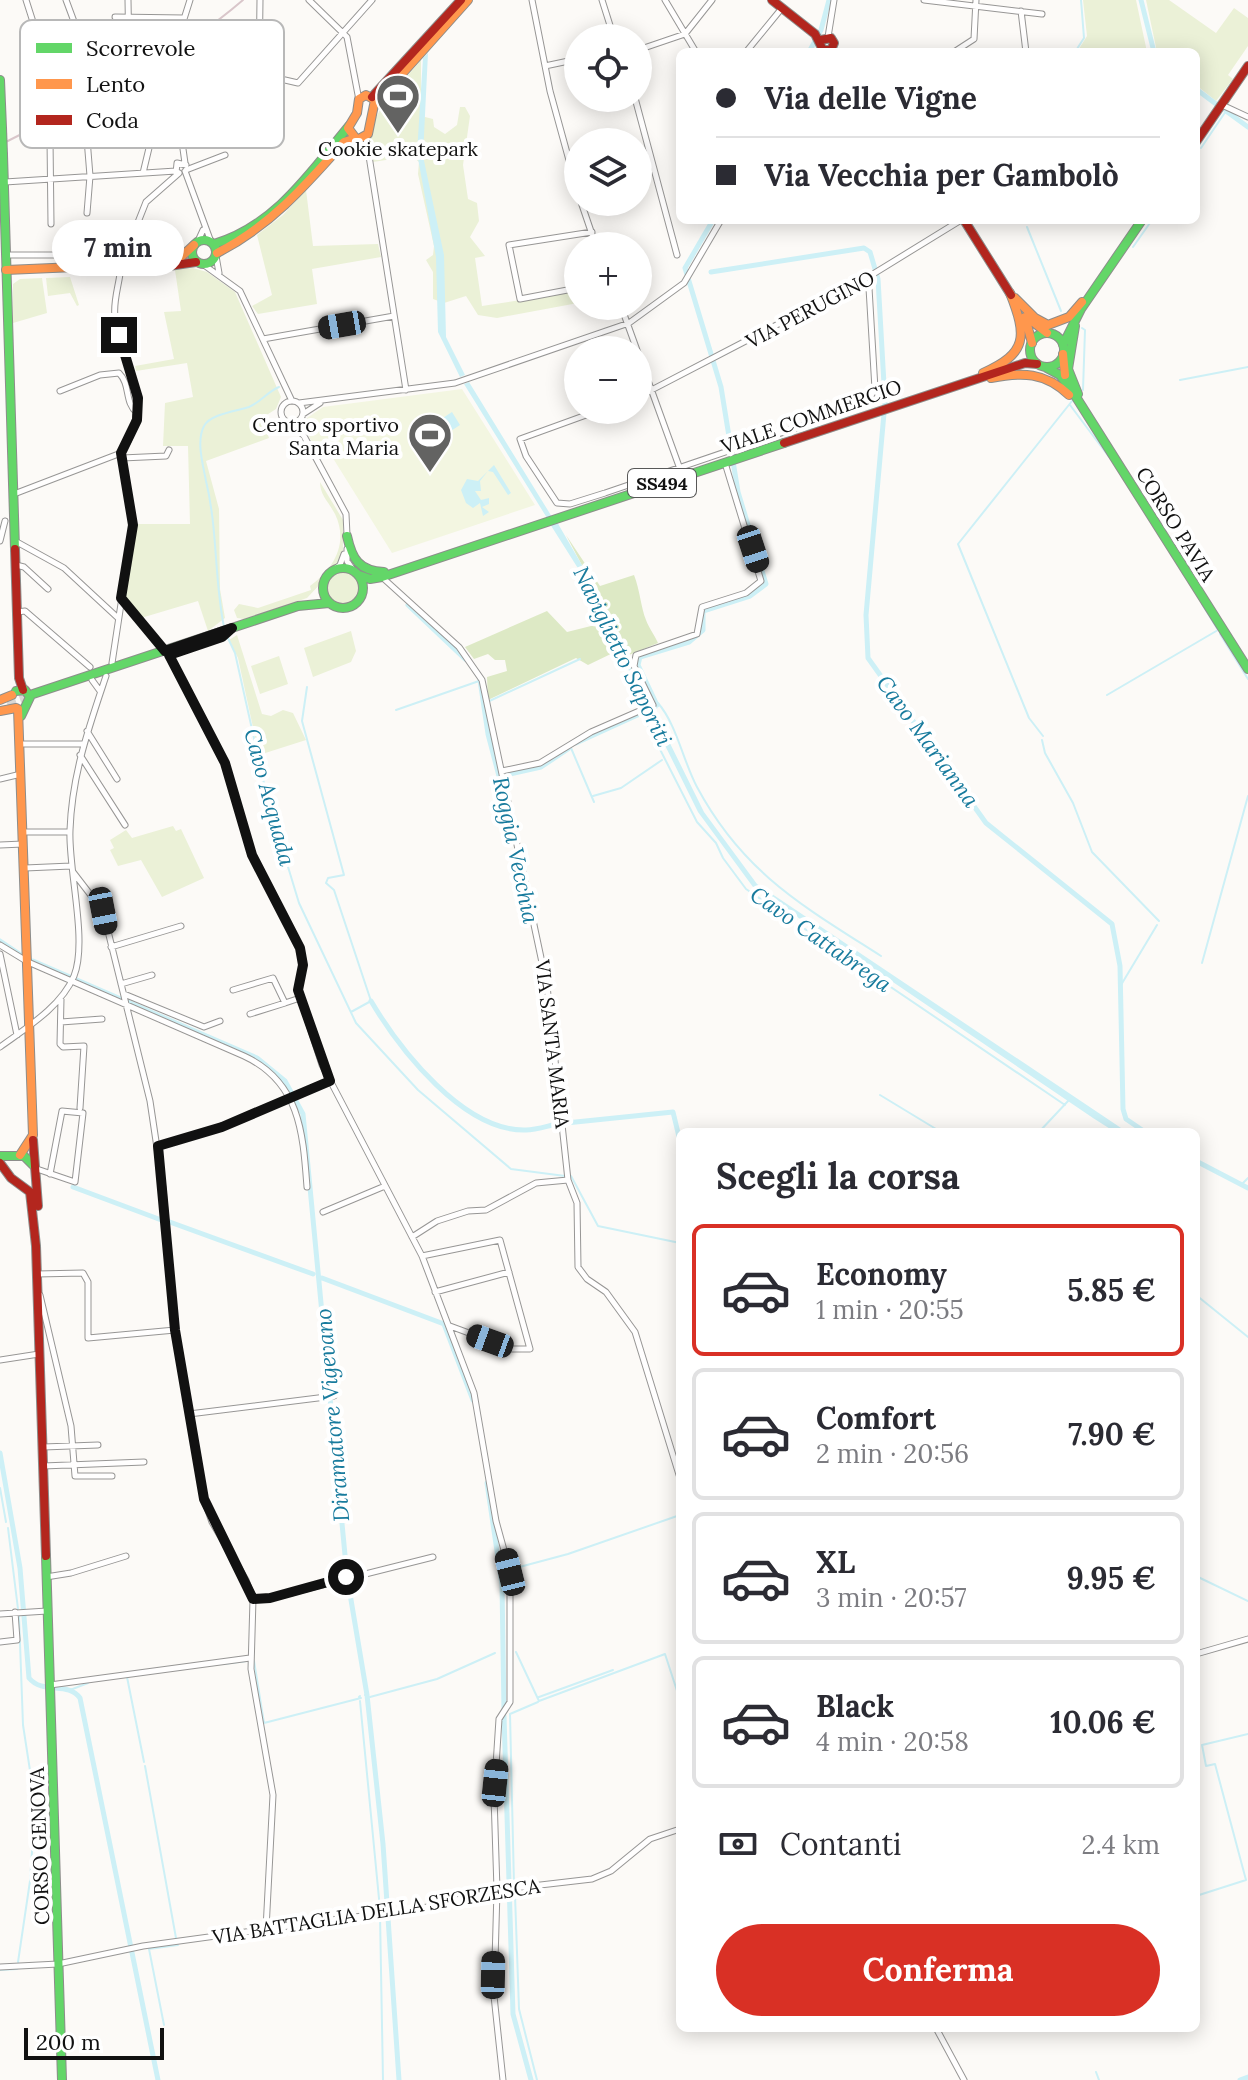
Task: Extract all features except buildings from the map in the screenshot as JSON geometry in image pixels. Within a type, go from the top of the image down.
[{"type":"main road","points":[[425,46],[461,0]]},
{"type":"main road","points":[[4,252],[22,271],[146,269],[200,263],[214,249],[267,216],[349,126],[368,99],[425,46],[468,0]]},
{"type":"main road","points":[[776,2],[821,42]]},
{"type":"main road","points":[[1200,136],[1248,66]]},
{"type":"main road","points":[[0,80],[13,494],[6,521],[15,541],[16,565],[19,678],[16,702],[21,744],[33,1167],[38,1201],[36,1246]]},
{"type":"main road","points":[[359,138],[368,99]]},
{"type":"main road","points":[[349,126],[348,134],[359,138]]},
{"type":"main road","points":[[196,243],[214,249],[270,221],[344,142],[359,138]]},
{"type":"main road","points":[[966,224],[1020,309],[1029,326],[1031,346],[1041,365],[1060,375],[1076,397]]},
{"type":"main road","name":"SS494","points":[[1041,365],[1055,365],[1081,309],[1139,224]]},
{"type":"main road","points":[[196,243],[193,257],[200,263]]},
{"type":"main road","points":[[6,272],[145,264],[183,257],[196,243]]},
{"type":"main road","points":[[1010,293],[1035,318],[1056,325],[1069,317],[1112,264]]},
{"type":"main road","points":[[1093,423],[1071,378],[1069,359],[1076,325],[1112,264]]},
{"type":"main road","points":[[7,289],[22,271]]},
{"type":"main road","points":[[946,388],[995,368],[1020,349],[1024,329],[1010,293]]},
{"type":"main road","points":[[1020,309],[1050,334],[1063,350],[1064,373],[1076,397]]},
{"type":"main road","name":"SS494","points":[[1031,346],[1081,309]]},
{"type":"main road","name":"VIALE COMMERCIO","points":[[977,378],[1011,365],[1031,346]]},
{"type":"main road","name":"VIALE COMMERCIO","points":[[298,606],[322,587],[332,571],[343,568],[370,579],[382,577],[596,506],[730,457],[1025,363],[1041,365]]},
{"type":"main road","points":[[946,388],[1016,372],[1039,373],[1059,385],[1093,423]]},
{"type":"main road","name":"CORSO PAVIA","points":[[1076,397],[1248,669]]},
{"type":"main road","points":[[828,417],[842,423]]},
{"type":"main road","points":[[596,506],[605,493]]},
{"type":"main road","points":[[347,538],[351,557],[364,571],[384,572],[430,561]]},
{"type":"main road","points":[[356,573],[363,595]]},
{"type":"main road","name":"VIALE COMMERCIO","points":[[16,702],[298,606],[329,603],[346,609],[357,604],[382,577]]},
{"type":"main road","points":[[322,587],[329,603]]},
{"type":"main road","points":[[16,702],[112,663],[167,653]]},
{"type":"main road","points":[[16,702],[106,676],[167,653]]},
{"type":"main road","points":[[7,1171],[17,1156],[29,1146],[33,1135]]},
{"type":"main road","points":[[0,1156],[17,1156],[33,1167]]},
{"type":"main road","points":[[0,1163],[14,1180],[21,1182],[31,1177],[33,1167]]},
{"type":"main road","name":"CORSO GENOVA","points":[[21,1182],[32,1199],[36,1246],[62,2080]]},
{"type":"street","points":[[26,0],[32,20]]},
{"type":"street","points":[[66,0],[73,20]]},
{"type":"street","points":[[128,0],[130,20]]},
{"type":"street","points":[[115,17],[184,18],[190,0]]},
{"type":"street","points":[[260,0],[260,20]]},
{"type":"street","points":[[309,0],[344,31],[355,85],[368,99]]},
{"type":"street","points":[[361,0],[366,6]]},
{"type":"street","points":[[284,80],[298,83],[372,0]]},
{"type":"street","points":[[532,0],[564,139]]},
{"type":"street","points":[[602,0],[610,24]]},
{"type":"street","points":[[665,0],[694,48]]},
{"type":"street","points":[[652,45],[685,34],[712,0]]},
{"type":"street","points":[[821,42],[834,0]]},
{"type":"street","points":[[924,0],[976,3],[1042,14]]},
{"type":"street","points":[[748,48],[776,2]]},
{"type":"street","points":[[960,48],[974,39],[976,3]]},
{"type":"street","points":[[1021,11],[1026,48]]},
{"type":"street","points":[[545,66],[564,62]]},
{"type":"street","points":[[1222,105],[1248,117]]},
{"type":"street","points":[[639,112],[677,255]]},
{"type":"street","points":[[359,138],[367,153],[406,390]]},
{"type":"street","points":[[50,148],[51,224]]},
{"type":"street","points":[[87,213],[90,176],[88,148]]},
{"type":"street","points":[[142,174],[148,148]]},
{"type":"street","points":[[181,148],[180,169],[214,249],[219,274]]},
{"type":"street","points":[[4,182],[199,168],[225,155]]},
{"type":"street","points":[[123,260],[137,218],[146,202],[180,169]]},
{"type":"street","points":[[158,173],[166,183]]},
{"type":"street","points":[[586,216],[592,232]]},
{"type":"street","points":[[289,402],[324,401],[464,380],[629,323],[684,283],[719,224]]},
{"type":"street","name":"VIA PERUGINO","points":[[654,391],[876,273],[956,224]]},
{"type":"street","points":[[196,243],[204,225]]},
{"type":"street","points":[[564,236],[509,245],[520,299],[564,291]]},
{"type":"street","points":[[4,252],[61,252],[70,255],[71,260]]},
{"type":"street","points":[[200,263],[240,291],[286,392],[289,402],[281,416],[304,436],[325,482],[346,514],[347,561],[356,573]]},
{"type":"street","points":[[112,663],[133,525],[122,456],[138,414],[138,398],[115,318],[120,274]]},
{"type":"street","points":[[564,423],[520,439],[526,456],[554,501],[560,504],[730,457],[866,404],[874,396],[869,288],[865,279]]},
{"type":"street","points":[[263,339],[394,316]]},
{"type":"street","points":[[628,320],[680,469]]},
{"type":"street","points":[[60,391],[100,375],[119,373],[125,382],[129,405],[138,414]]},
{"type":"street","points":[[291,423],[324,401]]},
{"type":"street","points":[[299,403],[304,436]]},
{"type":"street","points":[[13,494],[122,456],[166,456],[169,450]]},
{"type":"street","points":[[502,774],[540,763],[591,732],[650,707],[634,666],[636,655],[697,634],[702,607],[746,593],[761,581],[730,457]]},
{"type":"street","points":[[0,541],[6,521]]},
{"type":"street","points":[[332,571],[343,560],[347,538]]},
{"type":"street","points":[[15,541],[64,568],[119,618]]},
{"type":"street","points":[[16,565],[24,567],[48,589]]},
{"type":"street","name":"VIA SANTA MARIA","points":[[382,577],[469,659],[482,680],[547,986],[568,1180],[577,1203],[578,1267],[587,1279],[606,1292],[635,1332],[676,1465]]},
{"type":"street","points":[[121,598],[167,653],[225,763],[252,855],[300,948],[303,965],[298,983],[300,998],[330,1081],[422,1256],[478,1404],[496,1521],[512,1587],[510,1702],[499,1719],[494,1796],[497,1890],[494,1996],[503,2080]]},
{"type":"street","points":[[17,612],[25,611],[90,667]]},
{"type":"street","points":[[0,1047],[61,999],[72,979],[77,947],[69,832],[79,754],[106,676]]},
{"type":"street","points":[[92,680],[98,684],[100,692]]},
{"type":"street","points":[[87,731],[117,779]]},
{"type":"street","points":[[21,744],[82,744]]},
{"type":"street","points":[[79,754],[125,825]]},
{"type":"street","points":[[0,779],[22,774]]},
{"type":"street","points":[[24,832],[69,832]]},
{"type":"street","points":[[0,845],[24,844]]},
{"type":"street","points":[[25,868],[72,869]]},
{"type":"street","points":[[72,869],[103,911],[150,1101],[158,1146],[175,1330],[208,1514],[253,1599],[250,1658],[273,1795],[266,1929]]},
{"type":"street","points":[[111,947],[181,926]]},
{"type":"street","points":[[0,945],[28,962],[125,1000],[204,1027],[220,1021]]},
{"type":"street","points":[[0,954],[17,1035]]},
{"type":"street","points":[[121,984],[152,975]]},
{"type":"street","points":[[233,990],[273,978],[285,1003]]},
{"type":"street","points":[[250,1014],[300,998]]},
{"type":"street","points":[[61,999],[60,1044],[63,1047],[84,1046],[80,1108]]},
{"type":"street","points":[[125,1000],[251,1060],[276,1078],[294,1098],[302,1125],[307,1187]]},
{"type":"street","points":[[61,1022],[102,1019]]},
{"type":"street","points":[[158,1146],[222,1127],[330,1081]]},
{"type":"street","points":[[33,1167],[50,1174],[75,1182],[83,1113],[62,1111],[50,1174]]},
{"type":"street","points":[[412,1237],[437,1221],[468,1211],[486,1210],[536,1183],[568,1180]]},
{"type":"street","points":[[323,1212],[385,1186]]},
{"type":"street","points":[[422,1256],[496,1238],[500,1240],[530,1349],[512,1349],[449,1326]]},
{"type":"street","points":[[435,1292],[509,1272]]},
{"type":"street","points":[[37,1274],[83,1273],[87,1277],[88,1338],[175,1330]]},
{"type":"street","points":[[37,1288],[45,1306],[74,1446],[77,1478],[112,1476]]},
{"type":"street","points":[[0,1360],[40,1354]]},
{"type":"street","points":[[189,1414],[334,1396]]},
{"type":"street","points":[[43,1447],[98,1445]]},
{"type":"street","points":[[43,1466],[144,1462]]},
{"type":"street","points":[[46,1577],[126,1556]]},
{"type":"street","points":[[253,1599],[270,1598],[433,1557]]},
{"type":"street","points":[[0,1614],[47,1611]]},
{"type":"street","points":[[0,1642],[17,1640],[21,1612]]},
{"type":"street","points":[[1200,1653],[1248,1639]]},
{"type":"street","points":[[50,1687],[250,1658]]},
{"type":"street","name":"VIA BATTAGLIA DELLA SFORZESCA","points":[[0,1967],[58,1964],[131,1948],[428,1907],[497,1890],[592,1879],[611,1871],[650,1839],[676,1830]]},
{"type":"street","points":[[938,2032],[964,2080]]},
{"type":"green space","points":[[1083,0],[1136,0],[1146,48],[1080,48],[1087,36]]},
{"type":"green space","points":[[1146,0],[1169,0],[1216,33],[1234,8],[1248,18],[1248,46],[1228,75],[1233,79],[1216,101],[1200,88],[1200,48],[1156,48]]},
{"type":"green space","points":[[421,60],[421,116],[433,119],[434,127],[445,134],[457,125],[460,107],[465,107],[470,116],[463,165],[468,199],[477,203],[479,221],[470,237],[485,256],[475,258],[482,306],[564,293],[564,306],[497,318],[478,315],[466,296],[444,303],[433,299],[433,272],[426,260],[433,255],[434,246],[418,174],[419,162],[412,156],[373,162],[371,132],[392,94]]},
{"type":"green space","points":[[306,190],[313,246],[378,244],[381,257],[312,269],[317,304],[258,314],[252,306],[272,295],[257,235],[283,215]]},
{"type":"green space","points":[[193,268],[207,272],[235,292],[281,397],[276,409],[262,418],[269,438],[206,461],[219,509],[220,589],[225,618],[208,631],[198,601],[141,618],[123,592],[136,524],[190,524],[188,446],[163,446],[165,403],[193,397],[187,363],[136,371],[135,366],[174,359],[164,312],[181,311],[175,270]]},
{"type":"green space","points":[[70,277],[77,306],[70,293],[48,296],[46,278]]},
{"type":"green space","points":[[42,278],[47,313],[13,323],[13,284],[20,279]]},
{"type":"green space","name":"Centro sportivo Santa Maria","points":[[462,389],[535,505],[392,553],[326,447],[317,451],[303,426],[307,418],[323,407]]},
{"type":"green space","points":[[320,482],[343,520],[343,550],[339,564],[307,598],[244,619],[237,618],[234,610],[239,604],[258,608],[311,590],[310,586],[332,563],[340,545],[339,525]]},
{"type":"green space","points":[[566,535],[600,586],[634,575],[644,615],[658,643],[629,655]]},
{"type":"green space","points":[[343,572],[354,577],[359,588],[354,599],[343,604],[332,599],[327,588],[332,577]]},
{"type":"green space","points":[[547,611],[567,632],[603,623],[617,651],[588,665],[576,658],[488,700],[487,677],[507,671],[505,660],[495,660],[488,654],[474,659],[465,647]]},
{"type":"green space","points":[[351,631],[356,651],[351,662],[313,677],[304,648]]},
{"type":"green space","points":[[237,635],[262,714],[271,716],[283,710],[293,713],[306,740],[259,755],[238,658],[229,640]]},
{"type":"green space","points":[[279,656],[288,684],[260,694],[251,666]]},
{"type":"green space","points":[[173,826],[176,831],[181,829],[204,878],[162,897],[141,860],[118,866],[110,850],[114,848],[110,840],[126,830],[132,838]]},
{"type":"water","points":[[428,53],[423,156],[444,255],[446,337],[465,375],[460,377],[438,332],[436,257],[417,153],[423,58]]},
{"type":"water","points":[[469,382],[552,517],[547,518],[464,384]]},
{"type":"water","points":[[452,412],[460,425],[431,444],[423,431]]},
{"type":"water","points":[[494,465],[511,493],[508,495],[493,472],[488,471]]},
{"type":"water","points":[[488,471],[480,481],[481,491],[475,491],[481,500],[489,498],[489,504],[482,507],[489,512],[483,516],[480,503],[473,508],[466,503],[461,490],[467,479],[478,481]]},
{"type":"water","name":"Naviglietto Saporiti","points":[[557,522],[597,591],[651,705],[646,708],[586,581],[550,524]]},
{"type":"water","points":[[653,709],[704,812],[757,884],[1121,1128],[1109,1128],[1093,1118],[753,887],[698,812],[648,711]]},
{"type":"waterway","points":[[811,48],[821,30],[829,0]]},
{"type":"waterway","points":[[1078,48],[1084,38],[1081,0]]},
{"type":"waterway","points":[[1141,0],[1153,48]]},
{"type":"waterway","points":[[1200,92],[1216,104]]},
{"type":"waterway","points":[[1201,148],[1226,111]]},
{"type":"waterway","points":[[1226,111],[1248,127]]},
{"type":"waterway","name":"Naviglietto Saporiti","points":[[657,705],[638,665],[640,657],[689,642],[703,630],[703,611],[750,596],[766,584],[738,492],[721,387],[685,268],[711,224]]},
{"type":"waterway","points":[[1133,247],[1149,224]]},
{"type":"waterway","points":[[1027,227],[1061,311]]},
{"type":"waterway","name":"Cavo Marianna","points":[[711,272],[864,248],[870,252],[878,279],[885,402],[866,615],[868,658],[986,823],[1112,924],[1120,966],[1123,1109],[1126,1119],[1139,1128]]},
{"type":"waterway","points":[[1082,328],[1085,330],[1083,390]]},
{"type":"waterway","points":[[1180,380],[1248,367]]},
{"type":"waterway","name":"Cavo Acquada","points":[[224,627],[210,500],[201,453],[202,432],[212,419],[249,407],[279,387]]},
{"type":"waterway","points":[[1043,736],[1029,718],[958,544],[1072,401]]},
{"type":"waterway","points":[[1070,405],[1109,457]]},
{"type":"waterway","points":[[1202,604],[1218,630]]},
{"type":"waterway","name":"Roggia Vecchia","points":[[408,605],[465,659]]},
{"type":"waterway","points":[[1107,695],[1218,630]]},
{"type":"waterway","name":"Cavo Acquada","points":[[226,634],[235,653],[268,801],[299,903],[356,1023],[418,1090],[511,1169],[565,1176]]},
{"type":"waterway","points":[[1220,634],[1248,679]]},
{"type":"waterway","points":[[483,704],[580,659]]},
{"type":"waterway","name":"Roggia Vecchia","points":[[480,680],[488,734],[505,799]]},
{"type":"waterway","points":[[396,710],[479,681]]},
{"type":"waterway","points":[[307,687],[302,721],[344,875],[328,878],[326,883],[334,890],[371,1001],[351,1012]]},
{"type":"waterway","name":"Naviglietto Saporiti","points":[[658,703],[670,722],[697,787],[734,843],[777,885],[881,956]]},
{"type":"waterway","name":"Naviglietto Saporiti","points":[[576,743],[655,707]]},
{"type":"waterway","name":"Cavo Cattabrega","points":[[642,714],[697,822],[716,843],[746,889],[1065,1105]]},
{"type":"waterway","points":[[1042,740],[1045,753],[1073,803],[1092,852],[1159,921]]},
{"type":"waterway","points":[[571,748],[594,802]]},
{"type":"waterway","points":[[501,776],[541,767],[568,749]]},
{"type":"waterway","points":[[593,796],[621,788],[662,760]]},
{"type":"waterway","points":[[1202,963],[1248,796]]},
{"type":"waterway","points":[[1121,985],[1157,925]]},
{"type":"waterway","name":"Diramatore Vigevano","points":[[0,941],[21,955]]},
{"type":"waterway","name":"Diramatore Vigevano","points":[[33,961],[257,1058],[285,1081],[303,1114],[347,1576],[367,1695],[383,1844],[399,2080]]},
{"type":"waterway","points":[[371,1001],[416,1064],[457,1103],[480,1118],[503,1127],[526,1130],[562,1123]]},
{"type":"waterway","points":[[880,1095],[934,1128]]},
{"type":"waterway","name":"Cavo Cattabrega","points":[[1043,1128],[1069,1100]]},
{"type":"waterway","points":[[566,1123],[673,1112],[677,1128]]},
{"type":"waterway","name":"Cavo Marianna","points":[[1200,1163],[1248,1188]]},
{"type":"waterway","name":"Cavo Acquada","points":[[571,1176],[598,1226],[676,1242]]},
{"type":"waterway","points":[[1242,1184],[1248,1178]]},
{"type":"waterway","points":[[73,1187],[164,1221]]},
{"type":"waterway","points":[[167,1221],[313,1274]]},
{"type":"waterway","points":[[322,1278],[444,1324],[473,1400]]},
{"type":"waterway","name":"Cavo Cattabrega","points":[[1200,1298],[1248,1337]]},
{"type":"waterway","points":[[0,1453],[20,1568],[29,1678],[41,1686],[69,1690],[80,1698],[158,2080]]},
{"type":"waterway","points":[[487,1483],[502,1585],[504,1711]]},
{"type":"waterway","name":"Cavo Cattabrega","points":[[0,1488],[6,1522]]},
{"type":"waterway","points":[[512,1569],[568,1554],[676,1516]]},
{"type":"waterway","name":"Cavo Cattabrega","points":[[8,1528],[18,1609]]},
{"type":"waterway","points":[[500,1570],[506,1569]]},
{"type":"waterway","name":"Cavo Acquada","points":[[1200,1578],[1248,1601]]},
{"type":"waterway","name":"Cavo Cattabrega","points":[[19,1616],[23,1725],[35,1803]]},
{"type":"waterway","points":[[516,1652],[539,1701],[665,1654],[676,1688]]},
{"type":"waterway","points":[[370,1697],[437,1679],[495,1653]]},
{"type":"waterway","points":[[223,1664],[247,1661]]},
{"type":"waterway","points":[[254,1661],[264,1723],[361,1698]]},
{"type":"waterway","points":[[539,1697],[613,1670]]},
{"type":"waterway","points":[[127,1677],[144,1762]]},
{"type":"waterway","points":[[70,1690],[88,1683]]},
{"type":"waterway","points":[[360,1701],[380,1909]]},
{"type":"waterway","points":[[514,1885],[510,1714],[538,1702]]},
{"type":"waterway","points":[[504,1716],[513,2014],[531,2080]]},
{"type":"waterway","points":[[1200,1895],[1246,1880],[1215,1764],[1206,1766],[1202,1745],[1248,1734]]},
{"type":"waterway","points":[[145,1766],[176,1938]]},
{"type":"waterway","name":"Cavo Cattabrega","points":[[18,1962],[30,1881],[35,1808]]},
{"type":"waterway","points":[[515,1895],[519,2009],[537,2080]]},
{"type":"waterway","points":[[380,1915],[383,2080]]},
{"type":"waterway","points":[[164,2025],[149,1949],[178,1945]]},
{"type":"waterway","name":"Cavo Cattabrega","points":[[0,1970],[17,1969]]},
{"type":"waterway","points":[[1096,2072],[1099,2080]]},
{"type":"waterway","points":[[1240,2080],[1248,2077]]},
{"type":"tunnel","points":[[7,703],[33,694]]},
{"type":"railway","points":[[218,20],[243,0]]},
{"type":"railway","points":[[0,145],[20,135]]},
{"type":"traffic: fast","points":[[0,80],[2,128]]},
{"type":"traffic: fast","points":[[214,244],[236,236],[273,211],[290,196],[349,126]]},
{"type":"traffic: fast","points":[[2,128],[3,155]]},
{"type":"traffic: fast","points":[[3,155],[15,549]]},
{"type":"traffic: fast","points":[[1063,345],[1081,309],[1139,224]]},
{"type":"traffic: fast","points":[[204,240],[213,243],[216,252],[213,261],[204,264],[195,261],[192,252],[195,243],[204,240]]},
{"type":"traffic: fast","points":[[1075,326],[1068,369],[1078,394]]},
{"type":"traffic: fast","points":[[1047,333],[1059,338],[1064,350],[1059,362],[1047,367],[1035,362],[1030,350],[1035,338],[1047,333]]},
{"type":"traffic: fast","points":[[1045,367],[1060,375],[1076,397],[1248,669]]},
{"type":"traffic: fast","points":[[359,575],[370,579],[382,577],[784,443]]},
{"type":"traffic: fast","points":[[347,536],[358,562],[368,569],[384,572]]},
{"type":"traffic: fast","points":[[343,568],[357,574],[363,588],[357,602],[343,608],[329,602],[323,588],[329,574],[343,568]]},
{"type":"traffic: fast","points":[[33,694],[298,606],[329,603]]},
{"type":"traffic: fast","points":[[16,691],[25,690],[30,697],[21,716]]},
{"type":"traffic: fast","points":[[0,1156],[24,1156],[33,1165]]},
{"type":"traffic: fast","points":[[46,1556],[62,2080]]},
{"type":"traffic: slow","points":[[375,104],[468,0]]},
{"type":"traffic: slow","points":[[366,95],[375,100],[368,134],[357,140],[348,128],[357,113],[359,99],[366,95]]},
{"type":"traffic: slow","points":[[217,253],[270,218],[344,142],[353,139]]},
{"type":"traffic: slow","points":[[6,270],[145,264],[180,258],[194,245]]},
{"type":"traffic: slow","points":[[983,373],[1009,358],[1020,342],[1019,321],[1010,293]]},
{"type":"traffic: slow","points":[[1015,298],[1035,318],[1048,325],[1069,317],[1082,302]]},
{"type":"traffic: slow","points":[[1025,317],[1032,343]]},
{"type":"traffic: slow","points":[[1032,321],[1047,333]]},
{"type":"traffic: slow","points":[[1063,354],[1065,375]]},
{"type":"traffic: slow","points":[[991,378],[1033,376],[1051,382],[1069,395]]},
{"type":"traffic: slow","points":[[0,700],[12,695]]},
{"type":"traffic: slow","points":[[0,711],[16,708]]},
{"type":"traffic: slow","points":[[18,709],[33,1135],[20,1155]]},
{"type":"traffic: jam","points":[[372,97],[461,0]]},
{"type":"traffic: jam","points":[[772,0],[815,34],[822,48]]},
{"type":"traffic: jam","points":[[821,40],[831,38],[834,43],[832,48]]},
{"type":"traffic: jam","points":[[1200,136],[1248,66]]},
{"type":"traffic: jam","points":[[967,224],[1011,295]]},
{"type":"traffic: jam","points":[[155,268],[196,262]]},
{"type":"traffic: jam","points":[[784,443],[1025,363],[1037,364]]},
{"type":"traffic: jam","points":[[15,549],[19,678],[23,690]]},
{"type":"traffic: jam","points":[[33,1140],[38,1206]]},
{"type":"traffic: jam","points":[[0,1163],[11,1178],[30,1192],[36,1246],[46,1556]]},
{"type":"place","name":"Cookie skatepark","points":[[398,135]]},
{"type":"place","name":"Centro sportivo Santa Maria","points":[[430,474]]},
{"type":"route","points":[[119,335],[138,398],[137,420],[131,439],[121,453],[133,525],[121,598],[165,651],[232,628],[222,637],[169,655],[225,763],[247,843],[302,952],[298,990],[330,1081],[222,1127],[158,1146],[172,1305],[193,1442],[208,1514],[246,1580],[253,1599],[270,1598],[346,1577]]}]
